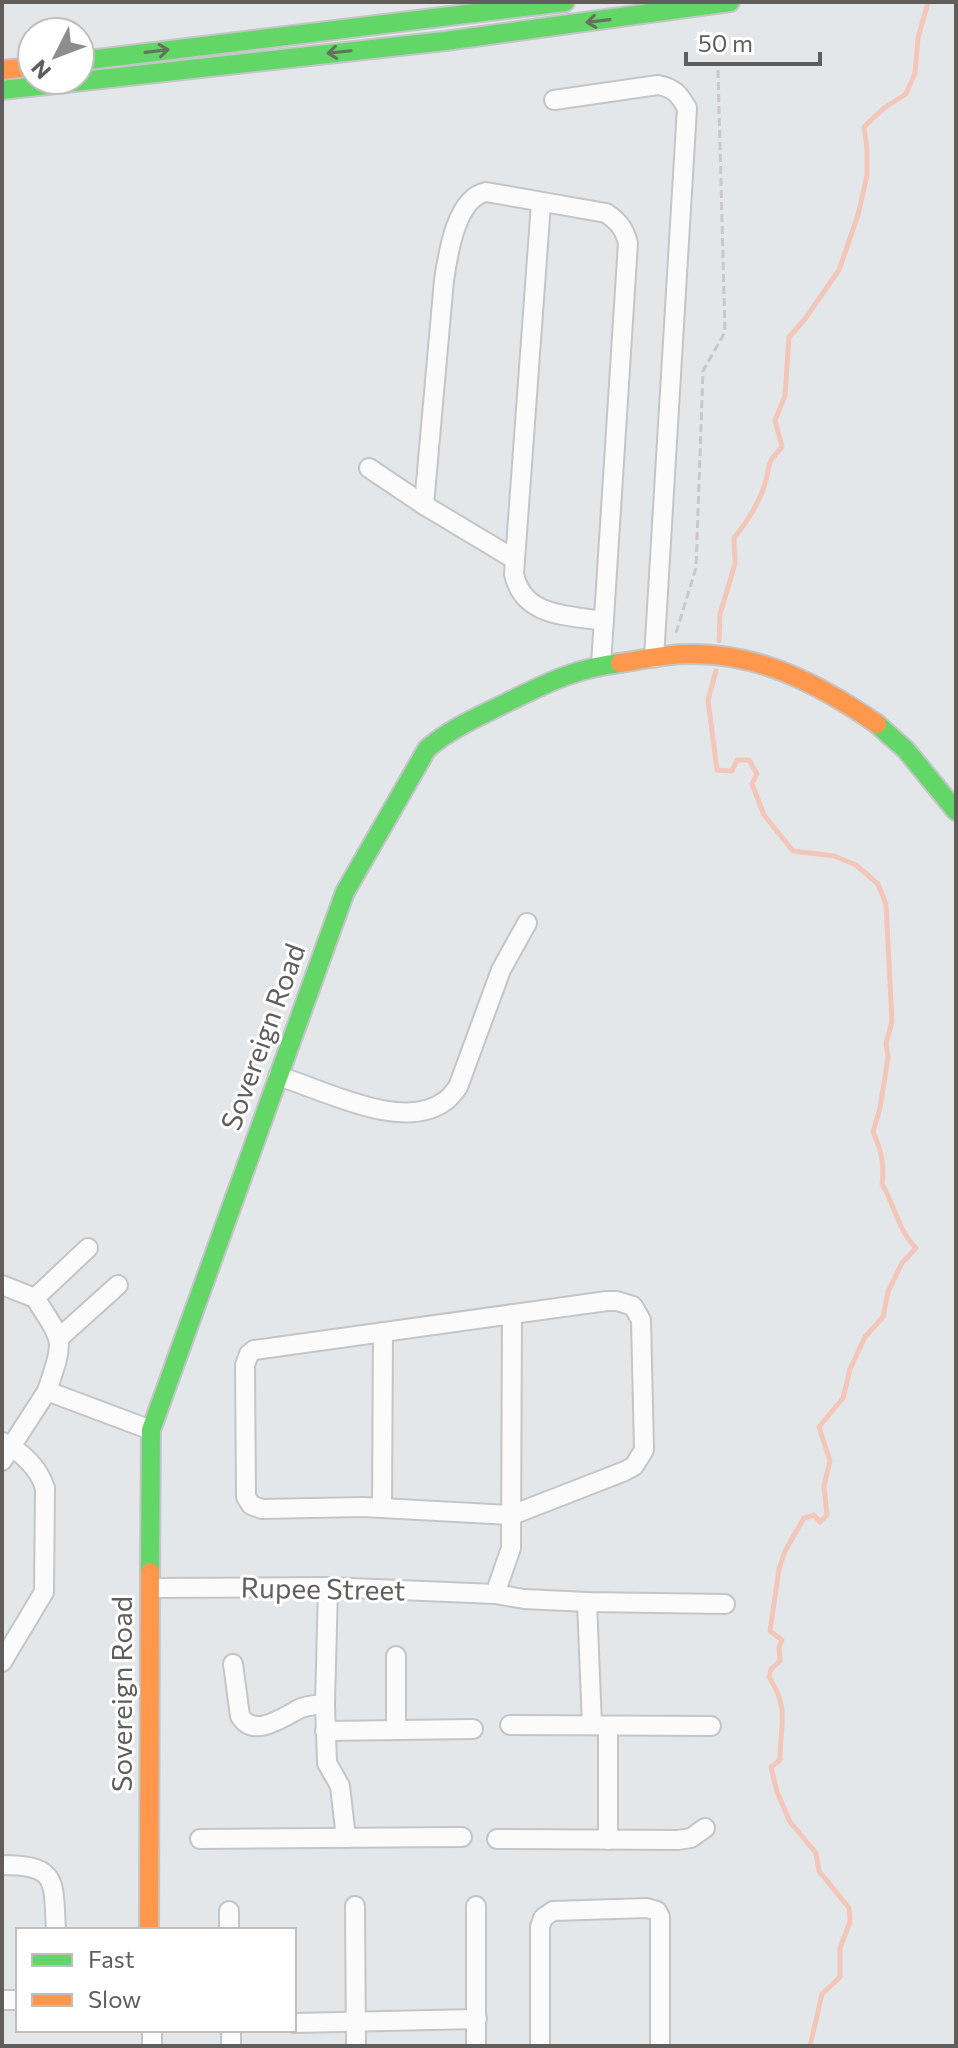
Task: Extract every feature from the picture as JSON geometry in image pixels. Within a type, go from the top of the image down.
[{"type":"street","points":[[96,59],[565,2]]},
{"type":"street","points":[[2,90],[460,39],[730,2]]},
{"type":"street","points":[[554,100],[658,85],[670,87],[679,94],[687,108],[663,657]]},
{"type":"street","points":[[424,505],[444,280],[451,244],[465,206],[486,192],[606,213],[620,224],[628,243],[601,665]]},
{"type":"street","points":[[541,203],[514,559],[516,585],[527,601],[552,612],[604,621]]},
{"type":"street","points":[[369,468],[514,559]]},
{"type":"street","name":"Sovereign Road","points":[[149,1928],[151,1430],[345,892],[427,749],[445,733],[573,671],[663,657],[695,654],[721,656],[794,676],[829,691],[886,731],[949,784],[956,811]]},
{"type":"street","points":[[278,1076],[376,1110],[400,1113],[445,1102],[462,1078],[501,970],[527,923]]},
{"type":"street","points":[[35,1298],[88,1248]]},
{"type":"street","points":[[2,1285],[35,1298],[59,1338],[59,1353],[47,1391],[5,1450],[37,1470],[45,1488],[46,1563],[44,1592],[2,1662]]},
{"type":"street","points":[[59,1338],[118,1285]]},
{"type":"street","points":[[607,1301],[633,1306],[641,1320],[646,1433],[644,1450],[634,1466],[512,1515],[382,1508],[262,1509],[251,1505],[246,1497],[245,1365],[254,1350],[512,1314],[607,1301]]},
{"type":"street","points":[[495,1594],[511,1548],[512,1314]]},
{"type":"street","points":[[382,1508],[383,1332]]},
{"type":"street","points":[[47,1391],[151,1430]]},
{"type":"street","points":[[328,1587],[327,1763],[340,1786],[346,1838]]},
{"type":"street","name":"Rupee Street","points":[[150,1588],[328,1587],[495,1594],[524,1599],[587,1602],[725,1604]]},
{"type":"street","points":[[587,1602],[608,1840]]},
{"type":"street","points":[[396,1656],[396,1728]]},
{"type":"street","points":[[233,1664],[240,1716],[244,1723],[277,1723],[299,1709],[325,1704]]},
{"type":"street","points":[[510,1725],[711,1726]]},
{"type":"street","points":[[325,1731],[473,1729]]},
{"type":"street","points":[[497,1839],[678,1840],[691,1838],[705,1828]]},
{"type":"street","points":[[200,1839],[462,1837]]},
{"type":"street","points":[[2,1865],[32,1867],[47,1874],[52,1883],[56,1928]]},
{"type":"street","points":[[355,1906],[356,2046]]},
{"type":"street","points":[[476,1906],[476,2046]]},
{"type":"street","points":[[540,2046],[540,1927],[543,1918],[553,1911],[647,1908],[657,1911],[660,1917],[660,2046]]},
{"type":"street","points":[[296,2023],[477,2019]]},
{"type":"path","points":[[663,657],[696,568],[703,371],[725,332],[718,70]]},
{"type":"waterway","points":[[719,641],[720,614],[735,564],[734,538],[755,508],[770,462],[782,447],[775,420],[785,396],[789,337],[839,270],[858,215],[867,175],[864,127],[884,108],[906,94],[915,73],[918,38],[928,2]]},
{"type":"waterway","points":[[716,671],[708,700],[717,770],[732,771],[737,760],[749,760],[757,774],[752,784],[764,815],[793,851],[834,856],[856,865],[878,884],[886,904],[892,1022],[886,1043],[888,1058],[880,1108],[873,1132],[882,1157],[882,1184],[905,1234],[916,1248],[902,1263],[888,1292],[883,1317],[865,1337],[850,1369],[843,1398],[819,1427],[830,1461],[824,1486],[827,1515],[820,1522],[814,1515],[804,1518],[785,1551],[779,1569],[770,1631],[782,1640],[780,1661],[771,1669],[769,1677],[782,1708],[780,1760],[771,1767],[777,1792],[790,1822],[816,1853],[819,1871],[849,1908],[850,1922],[840,1948],[840,1977],[822,1994],[810,2046]]},
{"type":"traffic: fast","points":[[96,59],[565,2]]},
{"type":"traffic: fast","points":[[2,90],[445,41],[730,2]]},
{"type":"traffic: fast","points":[[150,1572],[151,1430],[345,892],[427,749],[466,723],[549,683],[589,669],[620,663]]},
{"type":"traffic: fast","points":[[877,724],[906,750],[956,811]]},
{"type":"traffic: slow","points":[[2,70],[16,69]]},
{"type":"traffic: slow","points":[[620,663],[679,654],[739,659],[764,665],[811,684],[877,724]]},
{"type":"traffic: slow","points":[[149,1928],[150,1572]]}]
